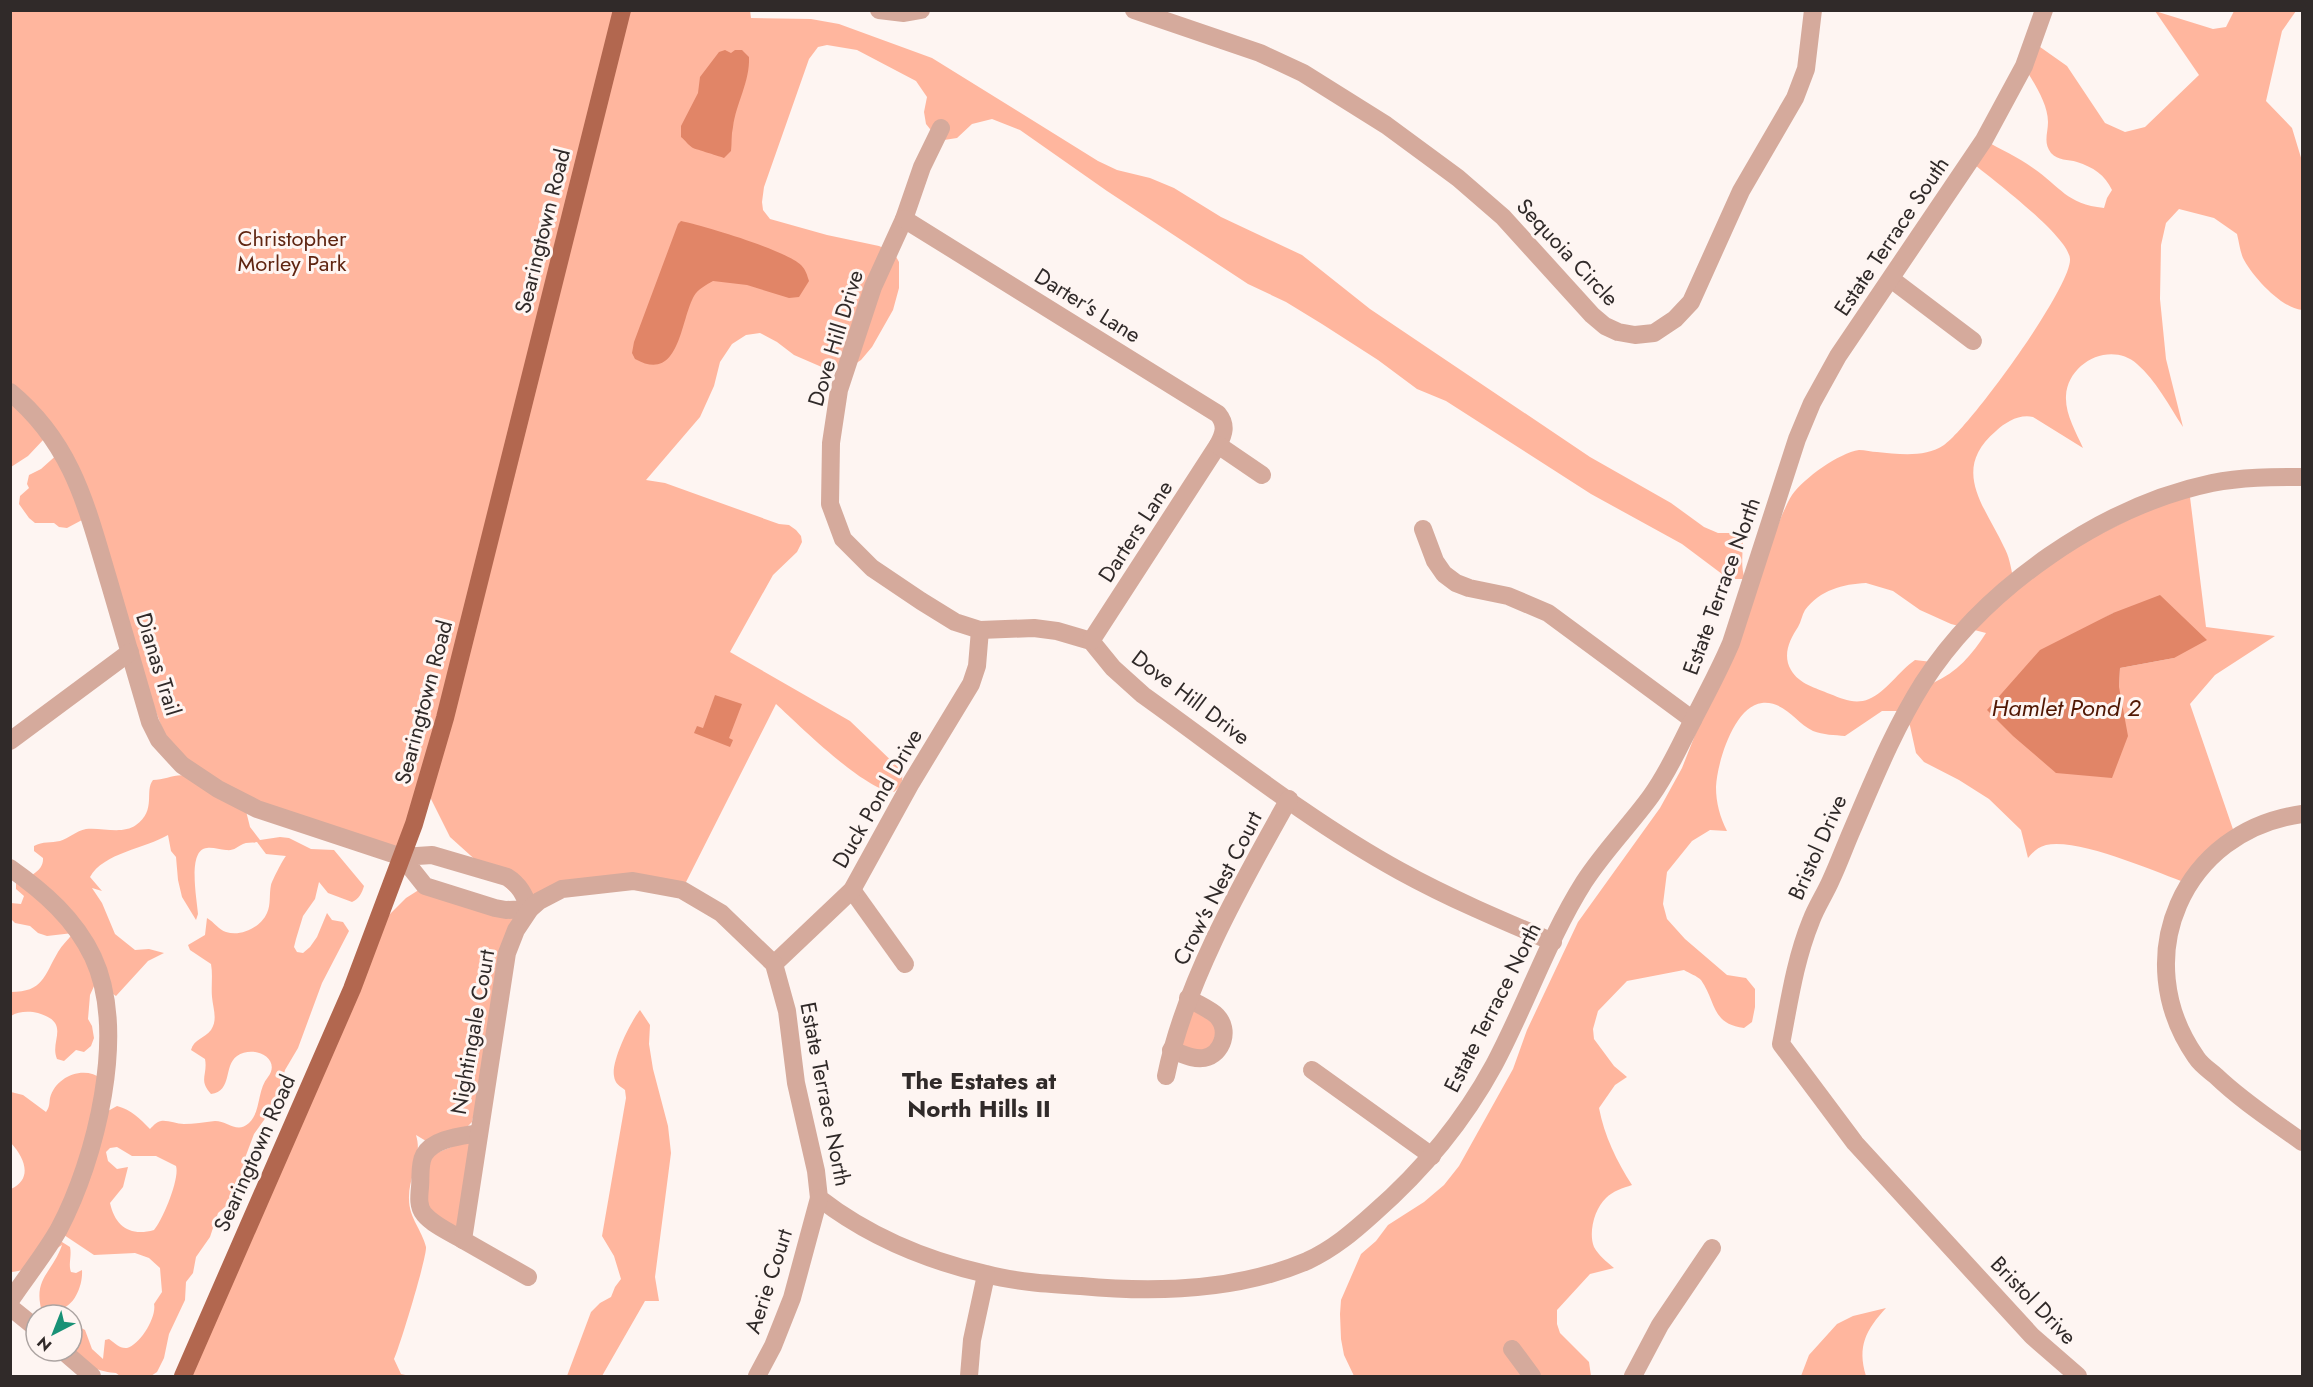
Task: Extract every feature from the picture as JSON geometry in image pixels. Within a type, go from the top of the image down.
[{"type":"main road","name":"Searingtown Road","points":[[183,1377],[283,1144],[322,1060],[417,814],[445,718],[622,10]]},
{"type":"street","points":[[879,10],[904,13],[921,10]]},
{"type":"street","name":"Sequoia Circle","points":[[1134,10],[1260,53],[1303,73],[1386,125],[1458,178],[1503,217],[1592,315],[1605,326],[1618,332],[1635,335],[1654,333],[1675,319],[1691,302],[1741,191],[1795,98],[1806,69],[1814,10]]},
{"type":"street","name":"Estate Terrace South","points":[[1780,489],[1812,403],[1838,356],[1984,140],[2005,105],[2024,66],[2044,10]]},
{"type":"street","name":"Dove Hill Drive","points":[[941,128],[914,184],[904,219],[873,287],[839,390],[831,443],[830,504],[843,539],[872,568],[955,621],[980,630],[1034,628],[1057,631],[1091,641],[1113,668],[1143,695],[1345,839],[1400,871],[1479,910],[1553,942]]},
{"type":"street","name":"Darter's Lane","points":[[904,219],[1218,414],[1224,428],[1224,435],[1218,445]]},
{"type":"street","points":[[1891,279],[1973,341]]},
{"type":"street","name":"Dianas Trail","points":[[10,392],[29,408],[50,432],[70,464],[87,507],[154,732],[173,756],[191,772],[237,800],[277,817],[402,857]]},
{"type":"street","points":[[1218,445],[1262,475]]},
{"type":"street","name":"Darters Lane","points":[[1091,641],[1218,445]]},
{"type":"street","name":"Bristol Drive","points":[[2078,1377],[2032,1336],[1855,1143],[1781,1044],[1797,968],[1811,921],[1831,881],[1892,737],[1924,682],[1947,650],[1987,607],[2024,575],[2093,528],[2128,510],[2175,493],[2213,483],[2257,477],[2302,477]]},
{"type":"street","name":"Estate Terrace North","points":[[774,964],[787,1011],[796,1083],[811,1144],[819,1198],[865,1230],[890,1242],[986,1275],[1038,1283],[1118,1290],[1200,1287],[1260,1277],[1304,1262],[1334,1247],[1401,1190],[1460,1120],[1493,1066],[1584,882],[1651,796],[1676,758],[1731,644],[1780,489]]},
{"type":"street","points":[[1423,529],[1435,561],[1450,579],[1469,588],[1508,596],[1548,613],[1693,720]]},
{"type":"street","name":"Duck Pond Drive","points":[[774,964],[852,890],[911,783],[971,684],[978,658],[980,630]]},
{"type":"street","points":[[10,741],[130,652]]},
{"type":"street","name":"Crow's Nest Court","points":[[1166,1076],[1171,1050],[1188,998],[1252,865],[1289,800]]},
{"type":"street","points":[[2302,814],[2282,816],[2256,826],[2220,848],[2199,869],[2181,896],[2170,926],[2166,956],[2167,988],[2178,1026],[2198,1059],[2233,1092],[2302,1143]]},
{"type":"street","points":[[402,857],[432,855],[507,877],[523,891],[530,909]]},
{"type":"street","points":[[402,857],[425,886],[506,910],[530,909],[538,901],[562,889],[633,881],[682,890],[721,913],[774,964]]},
{"type":"street","points":[[10,868],[64,912],[79,931],[94,958],[105,996],[108,1035],[102,1100],[87,1165],[58,1230],[10,1301]]},
{"type":"street","points":[[852,890],[905,964]]},
{"type":"street","name":"Nightingale Court","points":[[463,1240],[507,954],[516,930],[530,909]]},
{"type":"street","name":"Crow's Nest Court","points":[[1171,1050],[1195,1058],[1203,1058],[1211,1055],[1222,1044],[1224,1036],[1221,1021],[1216,1015],[1188,998]]},
{"type":"street","points":[[1312,1070],[1432,1156]]},
{"type":"street","name":"Nightingale Court","points":[[479,1133],[452,1139],[429,1149],[424,1155],[419,1201],[422,1210],[431,1220],[528,1277]]},
{"type":"street","name":"Aerie Court","points":[[758,1377],[792,1298],[819,1198]]},
{"type":"street","points":[[1633,1377],[1660,1325],[1712,1248]]},
{"type":"street","points":[[969,1377],[972,1340],[986,1275]]},
{"type":"street","points":[[10,1307],[24,1318]]},
{"type":"street","points":[[1512,1349],[1532,1377]]},
{"type":"street","points":[[76,1363],[92,1377]]},
{"type":"green space","name":"Christopher Morley Park","points":[[750,10],[751,18],[811,19],[839,24],[932,58],[1098,161],[1117,170],[1150,178],[1174,188],[1221,217],[1302,255],[1370,309],[1590,457],[1671,503],[1704,527],[1718,533],[1734,533],[1742,530],[1742,567],[1745,579],[1735,579],[1722,574],[1682,544],[1591,494],[1446,401],[1417,389],[1378,360],[1322,324],[1286,302],[1248,284],[1107,191],[1020,130],[992,119],[972,124],[957,138],[944,140],[934,134],[926,124],[924,112],[927,97],[916,81],[857,50],[827,45],[818,47],[809,59],[764,187],[763,210],[770,219],[827,235],[879,246],[894,253],[899,262],[899,288],[893,310],[872,347],[861,360],[839,370],[824,368],[794,355],[760,333],[746,335],[732,344],[720,362],[714,386],[700,417],[646,480],[665,483],[779,524],[789,525],[796,530],[802,542],[797,552],[773,575],[730,652],[850,721],[901,770],[901,785],[894,792],[882,789],[850,770],[776,704],[682,890],[562,889],[516,930],[472,1122],[468,1126],[426,1141],[416,1135],[418,1151],[409,1191],[410,1206],[426,1247],[413,1302],[394,1359],[401,1374],[410,1376],[183,1376],[387,917],[406,898],[425,886],[529,908],[450,837],[428,793],[402,857],[245,807],[250,827],[260,840],[289,838],[311,849],[334,850],[364,886],[357,899],[352,902],[328,893],[319,882],[315,899],[303,916],[294,947],[297,952],[303,953],[310,947],[327,913],[332,920],[343,922],[349,931],[322,983],[298,1048],[285,1070],[279,1094],[254,1134],[245,1158],[242,1179],[234,1190],[233,1200],[218,1213],[210,1237],[196,1257],[193,1273],[186,1282],[185,1300],[169,1334],[164,1358],[157,1372],[151,1376],[120,1376],[82,1363],[84,1329],[92,1349],[103,1359],[105,1340],[109,1339],[122,1348],[132,1346],[137,1342],[150,1323],[154,1304],[162,1292],[160,1268],[149,1258],[135,1253],[94,1255],[61,1233],[54,1237],[70,1247],[71,1272],[76,1273],[82,1270],[77,1294],[70,1303],[40,1303],[44,1277],[62,1245],[32,1266],[11,1272],[11,1189],[22,1180],[24,1168],[20,1155],[11,1143],[11,1092],[23,1095],[46,1112],[53,1090],[58,1084],[72,1075],[87,1073],[102,1079],[108,1111],[117,1106],[127,1110],[150,1129],[161,1121],[184,1124],[215,1121],[236,1127],[249,1123],[255,1113],[262,1088],[271,1070],[271,1064],[264,1055],[244,1053],[233,1060],[225,1083],[218,1092],[211,1094],[207,1089],[204,1081],[205,1059],[191,1050],[213,1026],[212,968],[211,964],[190,950],[188,945],[205,935],[207,918],[221,930],[232,933],[250,930],[260,923],[268,910],[270,888],[286,856],[266,854],[257,842],[245,843],[231,850],[207,848],[201,851],[195,866],[198,914],[196,920],[182,897],[176,857],[171,851],[168,835],[105,862],[90,877],[102,891],[92,888],[102,903],[115,934],[135,950],[149,949],[164,953],[148,961],[116,996],[107,990],[103,959],[93,943],[95,984],[90,995],[88,1019],[94,1038],[91,1046],[84,1052],[76,1050],[64,1061],[57,1059],[55,1052],[57,1027],[54,1022],[35,1012],[21,1012],[11,1016],[11,992],[36,986],[73,933],[47,936],[38,933],[30,926],[15,923],[11,919],[11,903],[21,904],[24,896],[16,889],[16,883],[34,873],[43,863],[43,858],[34,851],[34,846],[60,841],[86,829],[124,830],[130,828],[136,825],[146,813],[153,780],[179,775],[187,776],[173,756],[82,520],[67,528],[59,527],[54,523],[35,523],[19,504],[20,496],[29,488],[27,484],[29,475],[41,469],[60,452],[48,447],[44,439],[28,456],[11,467],[10,11]],"holes":[[[117,1147],[132,1156],[156,1156],[176,1166],[176,1180],[170,1199],[154,1230],[131,1231],[116,1218],[110,1203],[123,1187],[128,1167],[117,1169],[108,1161],[106,1152],[110,1148]]]},
{"type":"green space","points":[[2155,11],[2213,29],[2226,27],[2234,11],[2296,11],[2282,31],[2266,101],[2292,128],[2302,161],[2302,310],[2285,304],[2260,282],[2243,258],[2237,234],[2214,218],[2179,209],[2166,223],[2161,245],[2160,299],[2166,359],[2183,427],[2144,370],[2127,357],[2104,355],[2082,365],[2074,373],[2066,396],[2071,423],[2083,448],[2033,417],[2018,418],[2000,428],[1982,445],[1975,460],[1973,474],[1981,503],[2007,554],[2013,578],[2189,489],[2206,627],[2275,636],[2215,675],[2190,704],[2236,838],[2189,884],[2118,857],[2078,846],[2046,845],[2036,850],[2028,858],[2021,830],[1989,799],[1924,762],[1916,753],[1910,726],[1902,711],[1882,711],[1845,736],[1813,731],[1777,705],[1762,703],[1752,706],[1743,714],[1729,737],[1717,777],[1720,815],[1727,831],[1710,830],[1692,841],[1667,872],[1663,904],[1667,919],[1685,939],[1727,975],[1746,978],[1755,989],[1752,1022],[1744,1028],[1725,1022],[1716,1010],[1701,980],[1684,970],[1627,981],[1598,1011],[1593,1029],[1594,1039],[1614,1066],[1627,1077],[1615,1085],[1599,1108],[1612,1148],[1632,1185],[1606,1198],[1594,1221],[1592,1241],[1594,1247],[1600,1256],[1614,1268],[1590,1274],[1557,1310],[1557,1324],[1560,1333],[1589,1362],[1591,1376],[1354,1376],[1344,1355],[1340,1314],[1341,1300],[1361,1254],[1376,1241],[1388,1225],[1424,1202],[1444,1185],[1459,1166],[1513,1069],[1527,1030],[1578,922],[1660,808],[1682,768],[1782,515],[1792,495],[1823,467],[1851,452],[1859,450],[1911,454],[1928,452],[1944,445],[1975,413],[2038,326],[2055,297],[2070,259],[2066,249],[2043,222],[1970,161],[1984,140],[2027,164],[2072,199],[2104,208],[2112,190],[2102,176],[2083,164],[2057,157],[2049,149],[2046,107],[2024,66],[2033,42],[2067,66],[2105,123],[2125,132],[2145,127],[2199,75]],"holes":[[[1866,583],[1893,591],[1920,610],[1951,624],[1986,633],[1963,662],[1949,674],[1933,683],[1932,662],[1915,660],[1881,692],[1864,701],[1844,699],[1803,682],[1791,670],[1787,653],[1805,610],[1818,597],[1832,589]],[[2113,613],[2174,658],[2120,668],[2119,687],[2080,632]]]},
{"type":"green space","points":[[1190,1003],[1218,1022],[1211,1053],[1175,1049]]},
{"type":"green space","points":[[640,1010],[650,1025],[649,1044],[653,1069],[668,1126],[671,1153],[655,1277],[659,1301],[645,1301],[602,1376],[567,1376],[591,1312],[611,1297],[621,1279],[614,1256],[602,1236],[626,1098],[625,1090],[615,1081],[614,1069],[622,1042]]},
{"type":"green space","points":[[476,1137],[460,1233],[426,1210],[429,1156]]},
{"type":"green space","points":[[1886,1308],[1865,1339],[1863,1365],[1866,1376],[1801,1376],[1809,1355],[1837,1324],[1853,1316]]},
{"type":"water","points":[[725,50],[731,53],[735,50],[742,50],[749,57],[749,66],[735,118],[731,151],[724,158],[692,147],[681,137],[681,126],[698,93],[700,77],[719,52]]},
{"type":"water","points":[[681,221],[725,233],[779,252],[801,265],[809,281],[799,297],[789,298],[747,285],[713,281],[694,296],[681,334],[670,357],[661,363],[650,364],[635,359],[632,353],[634,342]]},
{"type":"water","name":"Hamlet Pond 2","points":[[2160,595],[2207,640],[2174,658],[2120,668],[2119,687],[2128,736],[2112,778],[2056,773],[1987,710],[2040,650],[2113,613]]},
{"type":"water","points":[[715,695],[742,704],[729,738],[733,740],[730,747],[694,733],[697,726],[703,728]]},
{"type":"district","name":"The Estates at North Hills II","points":[[979,1094]]}]
